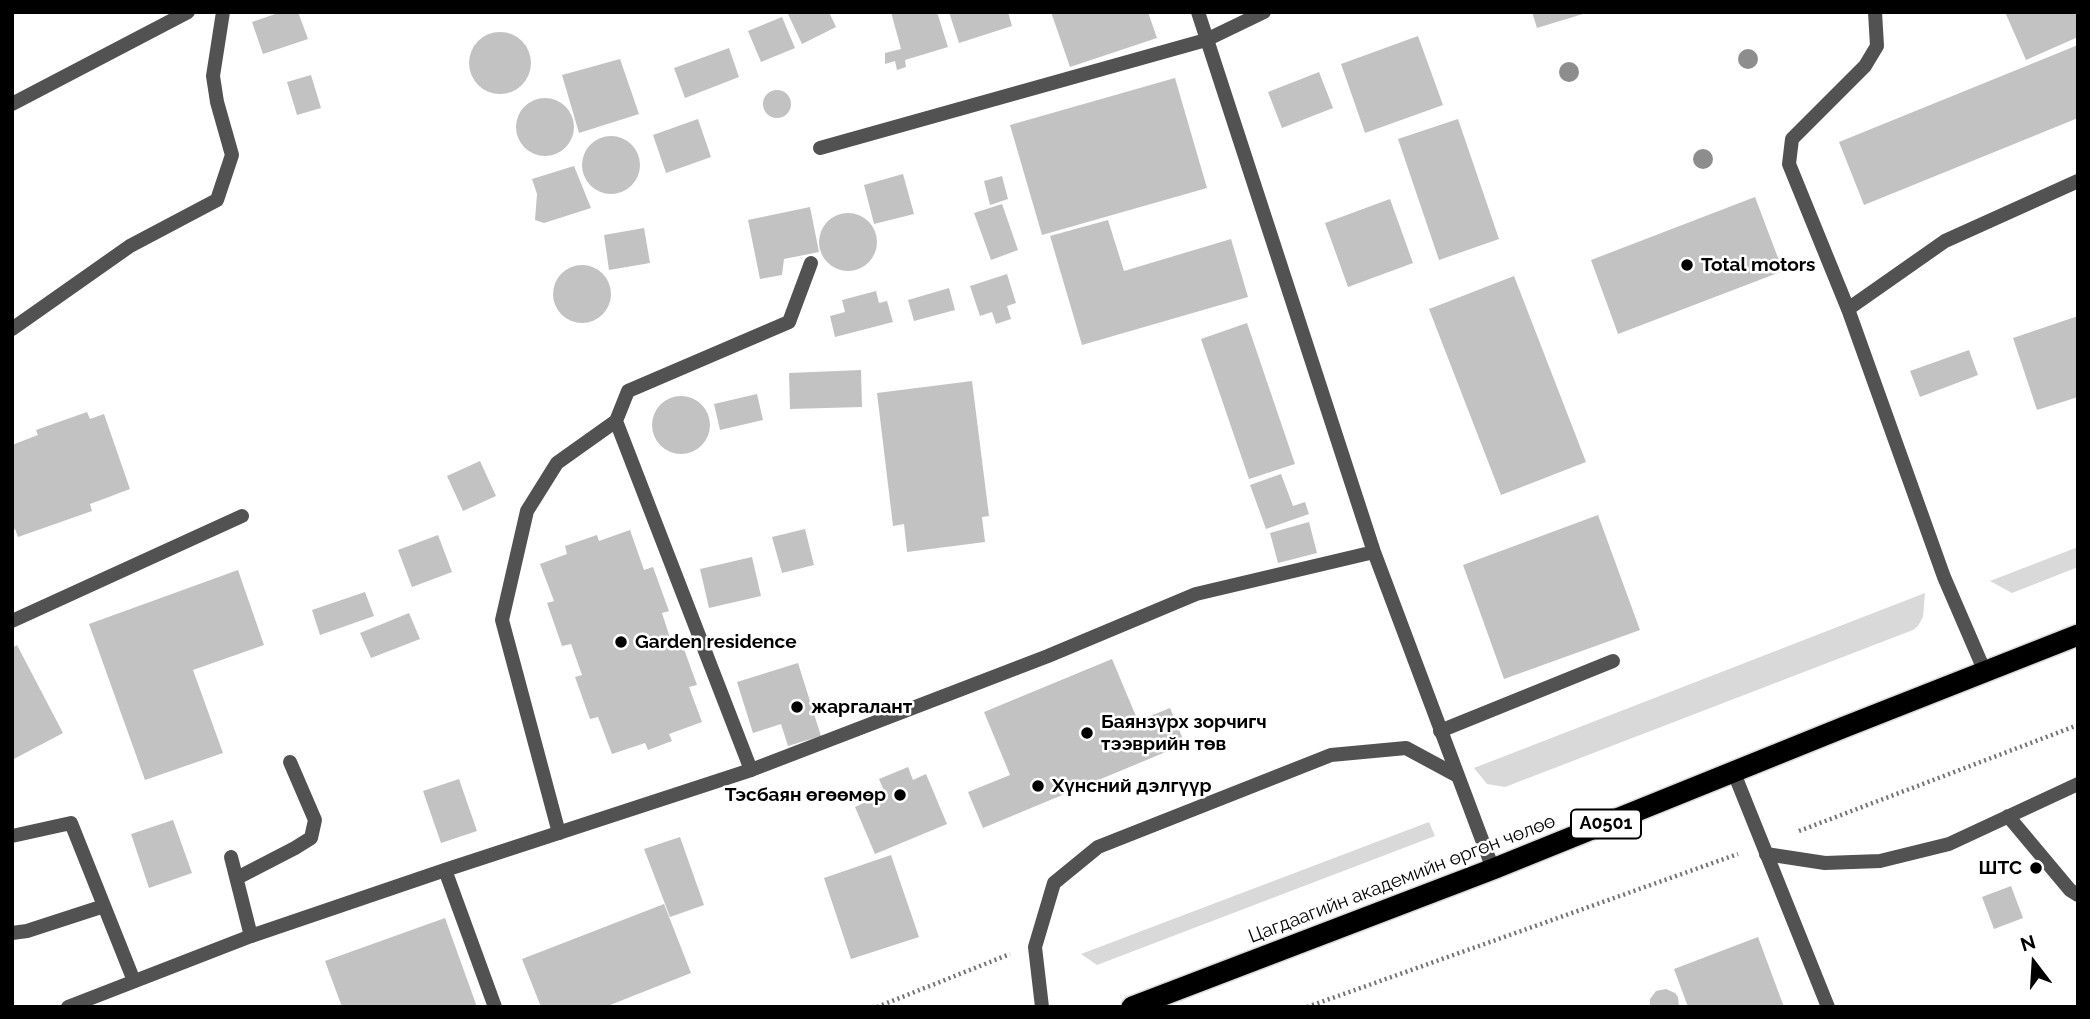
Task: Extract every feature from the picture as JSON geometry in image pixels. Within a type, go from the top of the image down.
[{"type":"highway","name":"Цагдаагийн академийн өргөн чөлөө","points":[[1132,1007],[1493,869],[2078,635]]},
{"type":"street","points":[[12,104],[188,12]]},
{"type":"street","points":[[12,329],[130,246],[216,200],[232,155],[217,102],[213,76],[223,12]]},
{"type":"street","points":[[1198,12],[1374,552],[1493,869]]},
{"type":"street","points":[[820,148],[1206,40],[1264,12]]},
{"type":"street","points":[[1875,12],[1877,46],[1866,66],[1792,139],[1788,164],[1848,309],[1944,577],[1984,672]]},
{"type":"street","points":[[1848,309],[1945,242],[2078,181]]},
{"type":"street","points":[[559,833],[502,620],[527,511],[557,463],[616,421],[628,391],[789,322],[811,263]]},
{"type":"street","points":[[616,421],[751,770]]},
{"type":"street","points":[[12,621],[242,516]]},
{"type":"street","points":[[68,1007],[251,936],[751,770],[1048,656],[1196,594],[1374,552]]},
{"type":"street","points":[[1440,731],[1614,661]]},
{"type":"street","points":[[1042,1007],[1035,947],[1054,883],[1098,847],[1331,755],[1406,748],[1456,775]]},
{"type":"street","points":[[237,878],[311,838],[315,820],[290,762]]},
{"type":"street","points":[[1734,773],[1828,1007]]},
{"type":"street","points":[[1765,850],[1825,863],[1881,861],[1949,844],[2078,784]]},
{"type":"street","points":[[2008,816],[2070,890],[2078,895]]},
{"type":"street","points":[[12,836],[71,823],[134,981]]},
{"type":"street","points":[[231,858],[251,936]]},
{"type":"street","points":[[444,870],[495,1007]]},
{"type":"street","points":[[12,933],[27,931],[104,906]]},
{"type":"path","points":[[1307,1007],[1765,850],[2078,725]]},
{"type":"path","points":[[877,1007],[999,957],[1035,947]]},
{"type":"shaded area","points":[[2078,547],[2078,567],[2012,593],[1990,581]]},
{"type":"shaded area","points":[[1925,593],[1923,617],[1913,630],[1505,787],[1487,784],[1474,768]]},
{"type":"shaded area","points":[[1429,822],[1435,836],[1097,965],[1081,954]]},
{"type":"building","points":[[281,12],[298,12],[308,39],[263,54],[252,22]]},
{"type":"building","points":[[787,12],[829,12],[836,27],[802,44]]},
{"type":"building","points":[[891,12],[937,12],[948,47],[905,60],[906,67],[897,70],[895,61],[885,64],[885,53],[901,49]]},
{"type":"building","points":[[949,12],[1008,12],[1012,26],[959,43]]},
{"type":"building","points":[[1051,12],[1148,12],[1157,38],[1070,67]]},
{"type":"building","points":[[1532,12],[1586,12],[1586,13],[1537,28]]},
{"type":"building","points":[[2005,12],[2077,12],[2078,37],[2026,60]]},
{"type":"building","points":[[782,17],[795,48],[761,62],[748,31]]},
{"type":"building","points":[[494,32],[506,32],[522,41],[529,51],[529,75],[522,85],[506,94],[494,94],[483,89],[474,80],[469,69],[469,57],[474,46],[483,37]]},
{"type":"building","points":[[1418,36],[1443,105],[1365,133],[1341,64]]},
{"type":"building","points":[[2078,45],[2078,118],[1864,205],[1839,142]]},
{"type":"building","points":[[729,48],[739,77],[685,98],[674,68]]},
{"type":"building","points":[[620,59],[639,114],[579,133],[562,75]]},
{"type":"building","points":[[1319,72],[1333,108],[1282,128],[1268,92]]},
{"type":"building","points":[[311,75],[321,108],[297,115],[287,82]]},
{"type":"building","points":[[1175,78],[1207,188],[1042,235],[1010,125]]},
{"type":"building","points":[[777,90],[787,94],[791,104],[787,114],[777,118],[767,114],[763,104],[767,94]]},
{"type":"building","points":[[545,98],[556,100],[569,111],[574,127],[572,138],[561,151],[545,156],[534,154],[521,143],[516,127],[518,116],[529,103]]},
{"type":"building","points":[[698,119],[711,157],[666,173],[653,135]]},
{"type":"building","points":[[1458,119],[1499,239],[1439,260],[1398,139]]},
{"type":"building","points":[[611,136],[622,138],[635,149],[640,165],[638,176],[627,189],[611,194],[600,192],[587,181],[582,165],[584,154],[595,141]]},
{"type":"building","points":[[574,166],[591,208],[544,223],[535,220],[537,194],[532,179]]},
{"type":"building","points":[[903,174],[914,214],[874,224],[864,185]]},
{"type":"building","points":[[1002,176],[1008,199],[990,205],[984,181]]},
{"type":"building","name":"Total motors","points":[[1755,197],[1783,271],[1618,334],[1591,260]]},
{"type":"building","points":[[1390,199],[1413,263],[1348,287],[1325,223]]},
{"type":"building","points":[[1002,204],[1018,250],[991,260],[974,213]]},
{"type":"building","points":[[810,207],[819,252],[784,259],[782,275],[760,279],[748,220]]},
{"type":"building","points":[[848,213],[859,215],[872,226],[877,242],[875,253],[864,266],[848,271],[837,269],[824,258],[819,242],[821,231],[832,218]]},
{"type":"building","points":[[1108,220],[1124,271],[1231,239],[1248,297],[1082,345],[1050,236]]},
{"type":"building","points":[[644,228],[650,263],[609,270],[604,235]]},
{"type":"building","points":[[582,265],[593,267],[606,278],[611,294],[609,305],[598,318],[582,323],[571,321],[558,310],[553,294],[555,283],[566,270]]},
{"type":"building","points":[[1007,274],[1016,303],[1007,306],[1011,319],[996,324],[992,312],[980,316],[970,286]]},
{"type":"building","points":[[1514,276],[1586,462],[1501,495],[1429,309]]},
{"type":"building","points":[[949,288],[955,310],[914,321],[908,300]]},
{"type":"building","points":[[876,291],[879,303],[887,301],[893,322],[835,337],[830,316],[845,312],[842,300]]},
{"type":"building","points":[[2078,316],[2078,397],[2037,410],[2013,338]]},
{"type":"building","points":[[1247,323],[1295,464],[1249,479],[1201,339]]},
{"type":"building","points":[[1969,350],[1978,375],[1920,397],[1910,371]]},
{"type":"building","points":[[861,370],[862,407],[790,409],[789,373]]},
{"type":"building","points":[[972,381],[989,516],[982,517],[985,542],[907,552],[904,524],[893,526],[877,393]]},
{"type":"building","points":[[757,394],[763,420],[720,430],[714,404]]},
{"type":"building","points":[[681,396],[692,398],[705,409],[710,425],[708,436],[697,449],[681,454],[670,452],[657,441],[652,425],[654,414],[665,401]]},
{"type":"building","points":[[87,412],[90,419],[104,414],[130,489],[90,504],[92,511],[18,537],[15,529],[12,530],[12,445],[38,435],[36,430]]},
{"type":"building","points":[[480,461],[496,496],[463,511],[447,476]]},
{"type":"building","points":[[1281,474],[1293,506],[1305,502],[1309,514],[1266,529],[1250,485]]},
{"type":"building","points":[[1598,515],[1640,630],[1504,679],[1463,565]]},
{"type":"building","points":[[1309,522],[1317,553],[1278,563],[1270,533]]},
{"type":"building","points":[[805,529],[814,565],[782,573],[772,537]]},
{"type":"building","name":"Garden residence","points":[[630,530],[644,570],[653,567],[669,611],[662,613],[671,641],[680,638],[697,685],[689,687],[702,722],[669,734],[672,741],[648,750],[645,743],[612,754],[598,717],[590,719],[575,677],[582,675],[571,644],[562,646],[547,603],[554,601],[540,564],[567,554],[565,546],[597,535],[599,541]]},
{"type":"building","points":[[438,535],[452,572],[412,587],[398,550]]},
{"type":"building","points":[[752,557],[761,596],[709,608],[700,569]]},
{"type":"building","points":[[238,570],[264,645],[193,670],[223,753],[145,780],[89,624]]},
{"type":"building","points":[[365,592],[374,616],[320,635],[312,610]]},
{"type":"building","points":[[409,613],[420,639],[371,658],[360,633]]},
{"type":"building","points":[[17,645],[63,733],[12,760],[12,648]]},
{"type":"building","name":"Баянзүрх зорчигч тээврийн төв","points":[[1112,659],[1138,721],[1170,708],[1185,744],[983,828],[968,792],[1010,775],[984,712]]},
{"type":"building","points":[[798,663],[821,736],[788,746],[781,724],[753,733],[737,682]]},
{"type":"building","points":[[908,767],[913,780],[926,774],[947,824],[875,854],[855,807],[885,793],[879,779]]},
{"type":"building","points":[[459,779],[477,831],[441,843],[423,791]]},
{"type":"building","points":[[173,820],[192,873],[149,888],[131,834]]},
{"type":"building","points":[[680,837],[704,905],[670,917],[644,849]]},
{"type":"building","points":[[891,855],[919,937],[851,959],[824,878]]},
{"type":"building","points":[[2011,886],[2023,918],[1994,929],[1982,897]]},
{"type":"building","points":[[664,904],[691,973],[605,1007],[541,1007],[522,959]]},
{"type":"building","points":[[445,918],[477,1007],[342,1007],[325,961]]},
{"type":"building","points":[[1758,937],[1784,1007],[1688,1007],[1674,969]]},
{"type":"building","points":[[1666,989],[1678,997],[1679,1007],[1650,1007],[1650,999],[1656,991]]},
{"type":"place","name":"Total motors","points":[[1687,265]]},
{"type":"place","name":"Garden residence","points":[[621,642]]},
{"type":"place","name":"жаргалант","points":[[797,707]]},
{"type":"place","name":"Баянзүрх зорчигч тээврийн төв","points":[[1087,733]]},
{"type":"place","name":"Хүнсний дэлгүүр","points":[[1038,786]]},
{"type":"place","name":"Тэсбаян өгөөмөр","points":[[900,795]]},
{"type":"place","name":"ШТС","points":[[2036,868]]}]
